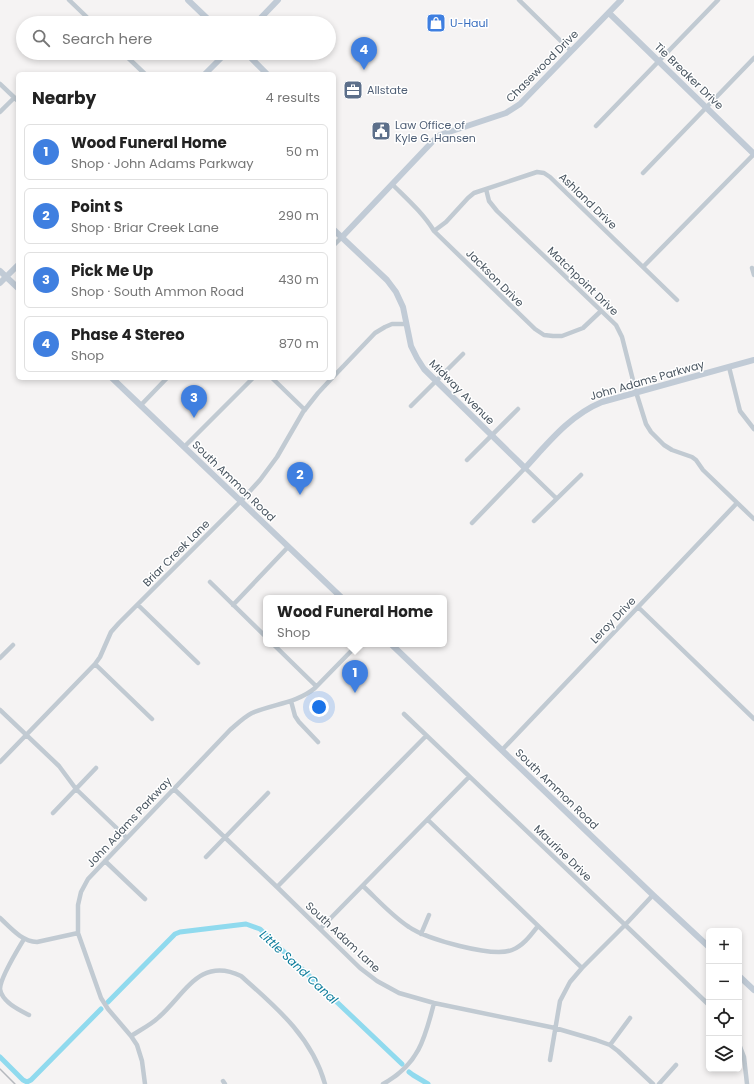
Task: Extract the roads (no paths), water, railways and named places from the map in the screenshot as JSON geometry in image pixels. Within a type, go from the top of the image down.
[{"type":"street","points":[[69,0],[86,16]]},
{"type":"street","points":[[188,0],[205,16]]},
{"type":"street","points":[[263,16],[278,0]]},
{"type":"street","points":[[519,0],[571,51]]},
{"type":"street","name":"Chasewood Drive","points":[[342,237],[440,135],[506,113],[520,104],[621,0]]},
{"type":"street","points":[[596,126],[718,0]]},
{"type":"street","name":"Tie Breaker Drive","points":[[609,13],[754,154]]},
{"type":"street","points":[[643,173],[754,58]]},
{"type":"street","points":[[130,60],[143,72]]},
{"type":"street","points":[[207,72],[219,60]]},
{"type":"street","points":[[253,60],[266,72]]},
{"type":"street","points":[[0,84],[16,100],[0,112]]},
{"type":"street","points":[[643,267],[754,154]]},
{"type":"street","name":"Ashland Drive","points":[[434,231],[446,222],[474,193],[537,172],[544,173],[550,177],[677,300]]},
{"type":"street","name":"Jackson Drive","points":[[392,184],[420,212],[434,231],[535,330],[544,335],[562,336],[583,328],[601,311]]},
{"type":"street","name":"Matchpoint Drive","points":[[486,189],[489,200],[497,211],[616,325],[622,337],[646,424],[658,439],[672,450],[692,457],[696,460],[703,470],[754,519]]},
{"type":"street","name":"Midway Avenue","points":[[336,232],[387,280],[396,292],[403,307],[411,346],[424,369],[556,498]]},
{"type":"street","points":[[336,243],[342,237]]},
{"type":"street","points":[[0,283],[16,267]]},
{"type":"street","points":[[752,268],[754,275]]},
{"type":"street","points":[[0,271],[16,286]]},
{"type":"street","name":"Briar Creek Lane","points":[[336,374],[375,334],[392,324],[406,324]]},
{"type":"street","points":[[411,406],[463,354]]},
{"type":"street","name":"John Adams Parkway","points":[[472,522],[564,426],[590,406],[754,360]]},
{"type":"street","points":[[729,367],[740,411],[754,429]]},
{"type":"street","name":"South Ammon Road","points":[[114,380],[185,446],[339,595]]},
{"type":"street","points":[[141,405],[165,380]]},
{"type":"street","points":[[185,446],[251,380]]},
{"type":"street","points":[[274,380],[305,410]]},
{"type":"street","name":"Briar Creek Lane","points":[[0,762],[100,657],[111,632],[119,623],[241,501],[260,480],[277,457],[305,410],[330,380]]},
{"type":"street","points":[[467,460],[518,409]]},
{"type":"street","points":[[534,521],[581,475]]},
{"type":"street","name":"Leroy Drive","points":[[502,750],[737,503]]},
{"type":"street","points":[[233,605],[288,547]]},
{"type":"street","points":[[210,582],[263,634]]},
{"type":"street","points":[[138,605],[198,663]]},
{"type":"street","points":[[638,607],[754,719]]},
{"type":"street","points":[[0,658],[13,645]]},
{"type":"street","points":[[276,647],[316,686]]},
{"type":"street","name":"John Adams Parkway","points":[[145,1084],[142,1061],[137,1046],[101,998],[78,933],[78,905],[81,892],[88,880],[105,861],[230,730],[251,713],[291,701],[308,693],[355,647]]},
{"type":"street","name":"South Ammon Road","points":[[394,647],[706,944]]},
{"type":"street","points":[[94,664],[152,719]]},
{"type":"street","points":[[291,701],[295,716],[318,742]]},
{"type":"street","points":[[0,710],[58,766],[76,789],[127,838]]},
{"type":"street","name":"Maurine Drive","points":[[404,714],[706,1003]]},
{"type":"street","points":[[277,887],[426,736]]},
{"type":"street","points":[[53,813],[96,768]]},
{"type":"street","points":[[320,929],[469,777]]},
{"type":"street","name":"South Adam Lane","points":[[174,789],[360,968],[377,981],[399,993],[434,1003],[555,1028],[610,1045],[653,1084]]},
{"type":"street","points":[[206,857],[268,793]]},
{"type":"street","points":[[428,820],[582,968]]},
{"type":"street","points":[[105,861],[145,898]]},
{"type":"street","points":[[363,886],[394,915],[420,934],[440,941],[477,950],[502,952],[510,951],[517,948],[538,926]]},
{"type":"street","points":[[550,1060],[560,1001],[570,982],[653,895]]},
{"type":"street","points":[[420,934],[429,915]]},
{"type":"street","points":[[0,918],[17,934],[31,942],[78,933]]},
{"type":"street","points":[[24,938],[3,976],[0,989],[8,1002],[29,1015]]},
{"type":"street","points":[[131,1036],[158,1018],[196,979],[205,973],[215,970],[225,970],[241,976],[292,1023],[304,1038],[322,1071],[326,1084]]},
{"type":"street","points":[[742,979],[754,990]]},
{"type":"street","points":[[383,1084],[409,1064],[420,1048],[427,1032],[434,1003]]},
{"type":"street","points":[[610,1045],[630,1018]]},
{"type":"street","points":[[742,1052],[747,1084]]},
{"type":"street","points":[[659,1084],[676,1065]]},
{"type":"waterway","name":"Little Sand Canal","points":[[108,1002],[175,934],[180,932],[246,924],[260,929],[402,1064]]},
{"type":"waterway","name":"Little Sand Canal","points":[[0,1057],[23,1080],[27,1082],[31,1080],[101,1009]]},
{"type":"waterway","name":"Little Sand Canal","points":[[409,1072],[428,1084]]},
{"type":"railway","points":[[0,1069],[15,1084]]},
{"type":"place","name":"U-Haul","points":[[436,23]]},
{"type":"place","name":"Phase 4 Stereo","points":[[364,70]]},
{"type":"place","name":"Allstate","points":[[353,90]]},
{"type":"place","name":"Law Office of Kyle G. Hansen","points":[[381,131]]},
{"type":"place","name":"Pick Me Up","points":[[194,418]]},
{"type":"place","name":"Point S","points":[[300,495]]},
{"type":"place","name":"Wood Funeral Home","points":[[355,693]]}]
